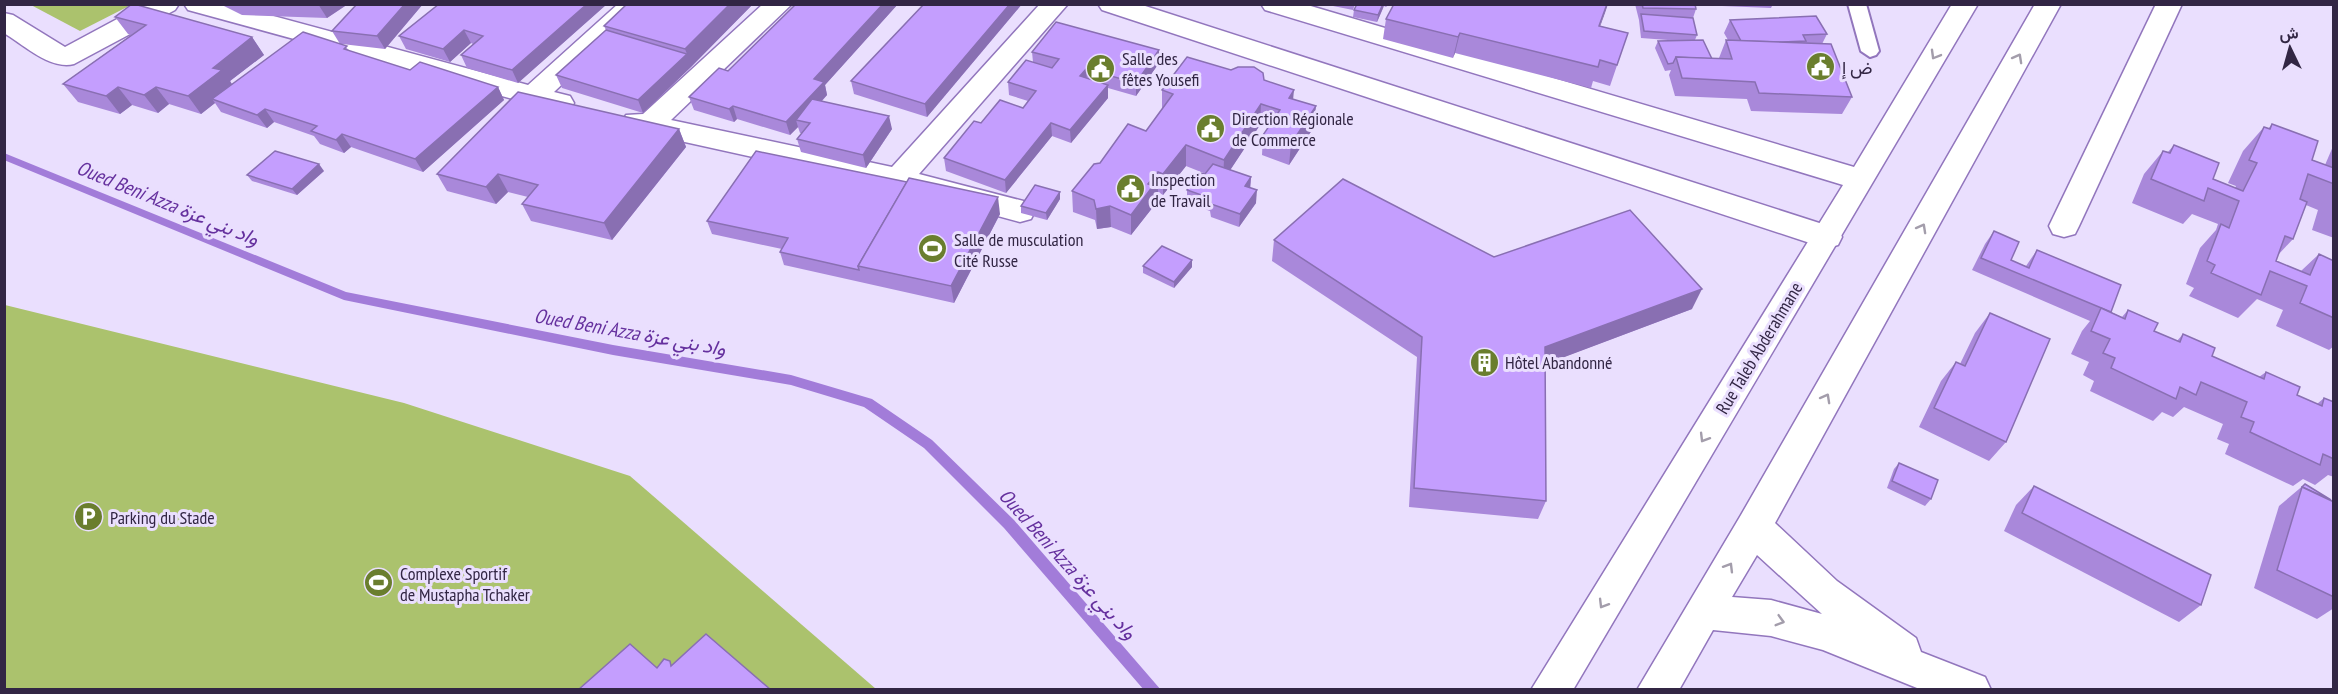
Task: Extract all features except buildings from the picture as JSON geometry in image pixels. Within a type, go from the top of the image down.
[{"type":"street","points":[[4,21],[64,58],[166,4]]},
{"type":"street","points":[[197,4],[531,97],[648,125],[898,179],[1020,210]]},
{"type":"street","points":[[497,129],[634,4]]},
{"type":"street","points":[[648,125],[779,4]]},
{"type":"street","points":[[898,179],[1055,4]]},
{"type":"street","points":[[1111,4],[1827,237]]},
{"type":"street","points":[[1274,4],[1862,180]]},
{"type":"street","name":"Rue Taleb Abderahmane","points":[[1551,690],[1862,180],[1965,4]]},
{"type":"street","points":[[1657,690],[1754,526],[2048,4]]},
{"type":"street","points":[[2064,226],[2169,4]]},
{"type":"street","points":[[330,41],[360,23]]},
{"type":"street","points":[[1754,526],[1780,557],[1821,592],[1955,684]]},
{"type":"street","points":[[1702,612],[1771,618],[1814,630],[1955,684]]},
{"type":"lane","points":[[1857,4],[1870,51]]},
{"type":"green space","points":[[31,5],[131,5],[80,31]]},
{"type":"green space","name":"Complexe Sportif de Mustapha Tchaker","points":[[5,305],[404,403],[630,476],[876,689],[5,690]]},
{"type":"waterway","name":"Oued Beni Azza واد بني عزة","points":[[4,156],[344,296],[613,350],[791,380],[868,403],[928,444],[1009,524],[1154,690]]},
{"type":"place","name":"ض إ","points":[[1821,67]]},
{"type":"place","name":"Salle des fêtes Yousefi","points":[[1101,68]]},
{"type":"place","name":"Direction Régionale de Commerce","points":[[1211,128]]},
{"type":"place","name":"Inspection de Travail","points":[[1130,189]]},
{"type":"place","name":"Salle de musculation Cité Russe","points":[[933,249]]},
{"type":"place","name":"Hôtel Abandonné","points":[[1484,362]]},
{"type":"place","name":"Parking du Stade","points":[[89,517]]},
{"type":"place","name":"Complexe Sportif de Mustapha Tchaker","points":[[379,583]]}]
